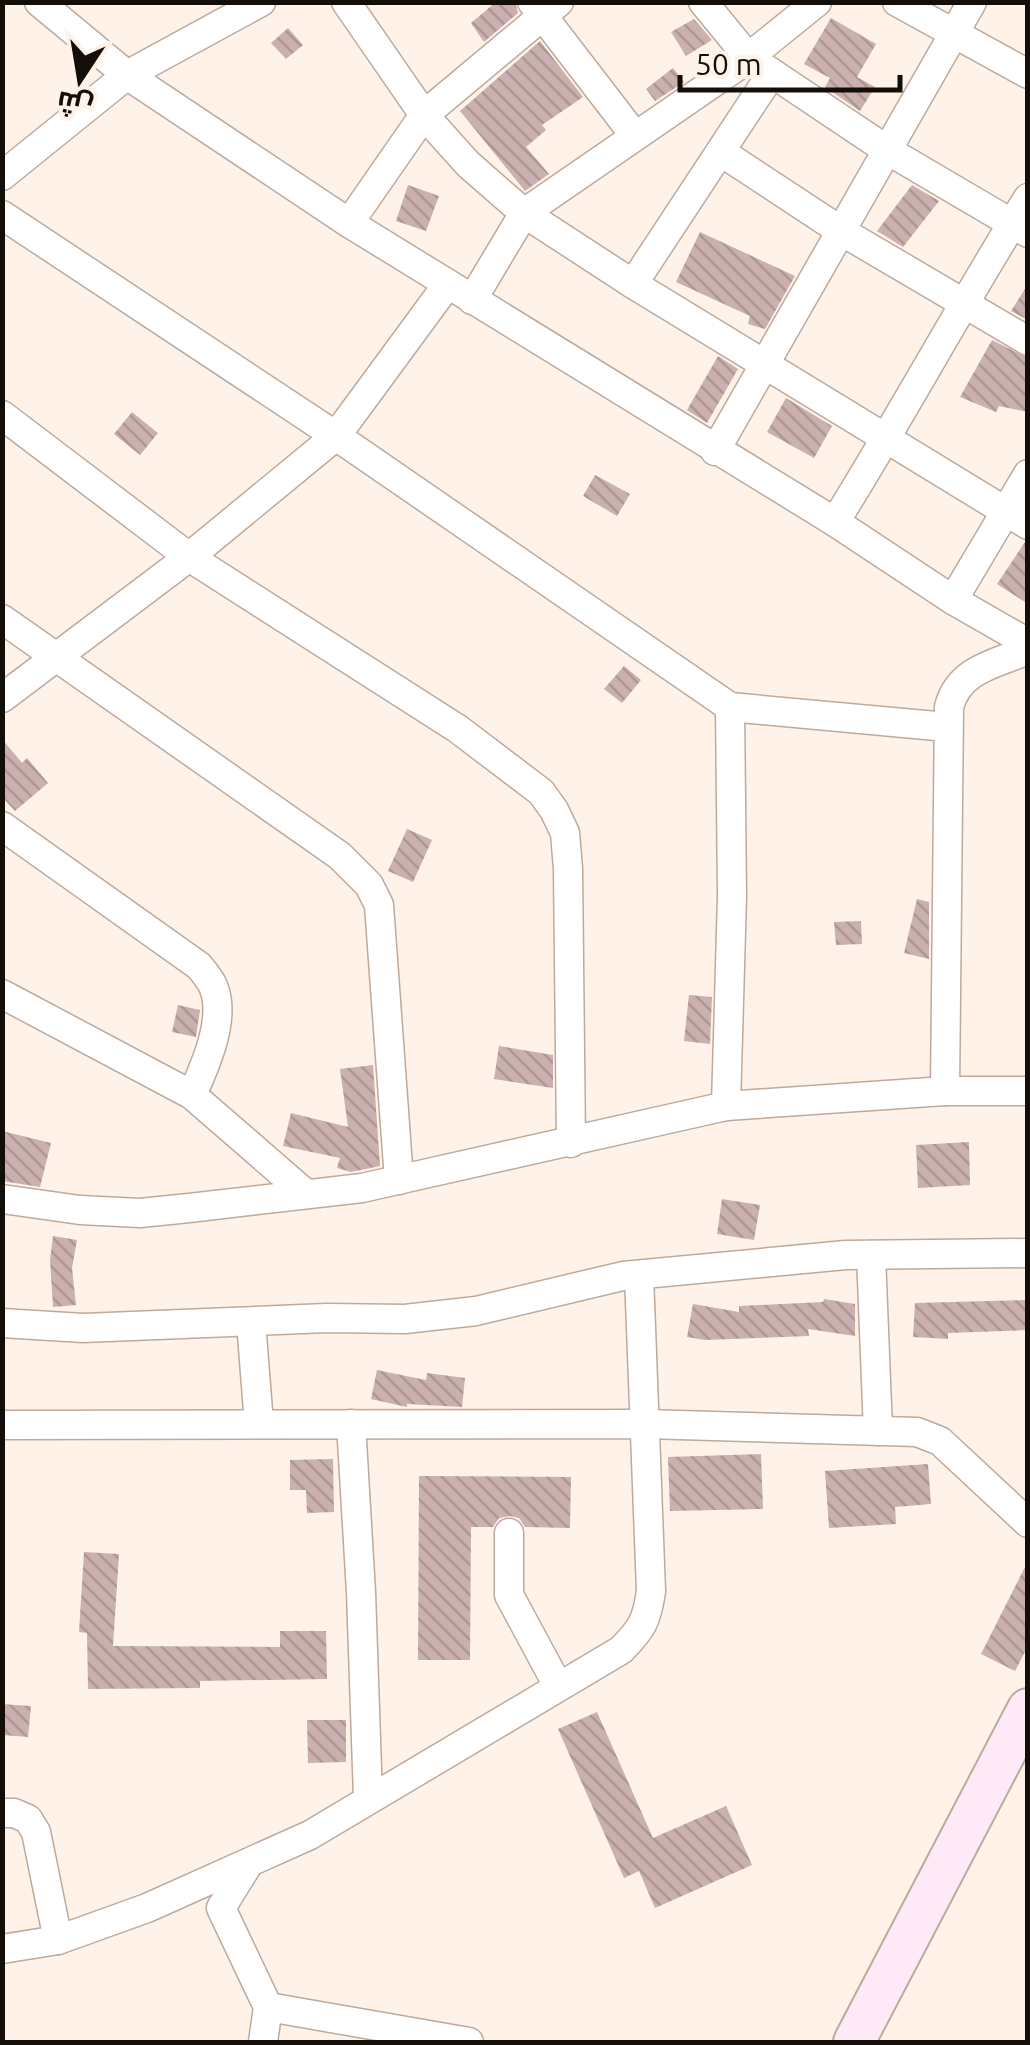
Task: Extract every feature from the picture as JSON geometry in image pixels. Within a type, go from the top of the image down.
[{"type":"main road","points":[[854,2042],[1028,1710]]},
{"type":"street","points":[[39,2],[127,75],[349,223],[835,522],[1028,646]]},
{"type":"street","points":[[2,176],[127,75],[261,2]]},
{"type":"street","points":[[346,2],[424,116],[468,164],[524,213],[1016,518]]},
{"type":"street","points":[[704,2],[748,57],[887,150],[1020,228]]},
{"type":"street","points":[[472,300],[524,213],[748,57],[817,2]]},
{"type":"street","points":[[896,2],[1028,74]]},
{"type":"street","points":[[714,451],[972,2]]},
{"type":"street","points":[[349,223],[424,116],[544,7],[635,136]]},
{"type":"street","points":[[634,284],[772,74]]},
{"type":"street","points":[[720,152],[840,232],[1028,340]]},
{"type":"street","points":[[835,522],[887,439],[962,303],[1020,228],[1028,198]]},
{"type":"street","points":[[2,215],[336,436],[730,707],[947,727]]},
{"type":"street","points":[[2,698],[189,557],[336,436],[447,285]]},
{"type":"street","points":[[2,416],[189,557],[458,729],[540,792],[566,833],[571,1143]]},
{"type":"street","points":[[953,600],[1016,518],[1028,474]]},
{"type":"street","points":[[2,619],[340,856],[369,885],[379,905],[398,1180]]},
{"type":"street","points":[[945,1091],[949,707],[958,683],[967,676],[1028,646]]},
{"type":"street","points":[[726,1106],[732,896],[730,707]]},
{"type":"street","points":[[2,826],[200,966],[214,988],[216,1016],[206,1064],[192,1095]]},
{"type":"street","points":[[2,994],[192,1095],[306,1194]]},
{"type":"street","points":[[2,1198],[80,1210],[140,1213],[398,1180],[726,1106],[945,1091],[1028,1091]]},
{"type":"street","points":[[2,1323],[83,1328],[327,1318],[405,1319],[476,1311],[639,1274],[871,1255],[1028,1253]]},
{"type":"street","points":[[871,1255],[878,1431]]},
{"type":"street","points":[[2,1949],[58,1940],[147,1908],[310,1835],[620,1650],[636,1635],[648,1617],[651,1591],[639,1274]]},
{"type":"street","points":[[251,1322],[259,1424]]},
{"type":"street","points":[[351,1424],[368,1798]]},
{"type":"street","points":[[2,1425],[646,1424],[917,1432],[940,1442],[1028,1523]]},
{"type":"street","points":[[509,1533],[509,1595],[558,1686]]},
{"type":"street","points":[[2,1813],[28,1818],[36,1832],[58,1940]]},
{"type":"street","points":[[250,1862],[221,1908],[268,2007],[263,2042]]},
{"type":"street","points":[[268,2007],[422,2038],[469,2042]]},
{"type":"building","points":[[496,2],[515,2],[518,13],[484,42],[471,23]]},
{"type":"building","points":[[831,18],[876,44],[857,77],[875,87],[860,111],[825,87],[830,78],[804,64]]},
{"type":"building","points":[[694,19],[712,40],[686,56],[671,32]]},
{"type":"building","points":[[288,28],[303,45],[286,59],[271,43]]},
{"type":"building","points":[[540,41],[583,97],[542,125],[546,130],[526,147],[549,174],[525,191],[460,111]]},
{"type":"building","points":[[673,68],[684,82],[655,101],[646,89]]},
{"type":"building","points":[[408,185],[439,196],[426,231],[396,221]]},
{"type":"building","points":[[912,185],[939,201],[903,247],[877,231]]},
{"type":"building","points":[[700,232],[795,276],[765,329],[748,324],[750,316],[676,282]]},
{"type":"building","points":[[1028,284],[1028,320],[1011,311]]},
{"type":"building","points":[[992,340],[1028,358],[1028,412],[999,406],[996,412],[960,397]]},
{"type":"building","points":[[718,356],[738,369],[707,423],[687,410]]},
{"type":"building","points":[[786,398],[832,426],[814,458],[767,432]]},
{"type":"building","points":[[132,412],[158,433],[140,455],[114,434]]},
{"type":"building","points":[[595,475],[630,494],[617,516],[583,496]]},
{"type":"building","points":[[1028,542],[1028,604],[997,584]]},
{"type":"building","points":[[624,666],[641,680],[622,703],[604,689]]},
{"type":"building","points":[[2,739],[22,763],[27,758],[48,783],[15,811],[2,797]]},
{"type":"building","points":[[407,829],[432,840],[413,882],[388,871]]},
{"type":"building","points":[[917,899],[929,902],[929,959],[904,953]]},
{"type":"building","points":[[861,921],[862,944],[836,945],[834,922]]},
{"type":"building","points":[[689,995],[712,997],[710,1044],[684,1041]]},
{"type":"building","points":[[178,1005],[200,1010],[196,1037],[172,1032]]},
{"type":"building","points":[[499,1046],[553,1055],[553,1088],[494,1079]]},
{"type":"building","points":[[373,1065],[380,1166],[351,1172],[337,1168],[340,1158],[283,1146],[291,1113],[348,1127],[340,1069]]},
{"type":"building","points":[[2,1131],[51,1143],[40,1187],[2,1181]]},
{"type":"building","points":[[969,1142],[970,1185],[918,1188],[916,1145]]},
{"type":"building","points":[[722,1199],[760,1205],[754,1240],[717,1234]]},
{"type":"building","points":[[53,1236],[77,1240],[72,1268],[76,1305],[53,1307]]},
{"type":"building","points":[[824,1299],[855,1304],[855,1336],[808,1329],[809,1336],[705,1340],[687,1337],[693,1304],[739,1312],[739,1306]]},
{"type":"building","points":[[1028,1300],[1028,1330],[948,1333],[948,1339],[913,1337],[915,1303]]},
{"type":"building","points":[[377,1370],[426,1380],[427,1373],[465,1378],[462,1407],[407,1407],[371,1399]]},
{"type":"building","points":[[761,1454],[763,1509],[670,1511],[668,1457]]},
{"type":"building","points":[[333,1459],[334,1512],[307,1513],[306,1490],[290,1490],[290,1460]]},
{"type":"building","points":[[928,1464],[931,1504],[895,1507],[896,1524],[829,1528],[825,1471]]},
{"type":"building","points":[[419,1476],[571,1477],[570,1528],[525,1527],[519,1518],[510,1516],[499,1518],[493,1527],[471,1527],[470,1660],[418,1660]]},
{"type":"building","points":[[84,1552],[119,1554],[113,1646],[280,1647],[280,1631],[326,1631],[327,1679],[200,1681],[200,1688],[88,1689],[87,1633],[79,1632]]},
{"type":"building","points":[[1028,1561],[1028,1646],[1015,1671],[981,1654]]},
{"type":"building","points":[[2,1704],[31,1706],[28,1737],[2,1735]]},
{"type":"building","points":[[597,1712],[653,1838],[726,1806],[752,1865],[655,1908],[639,1871],[624,1878],[558,1729]]},
{"type":"building","points":[[307,1720],[346,1720],[346,1762],[308,1763]]}]
